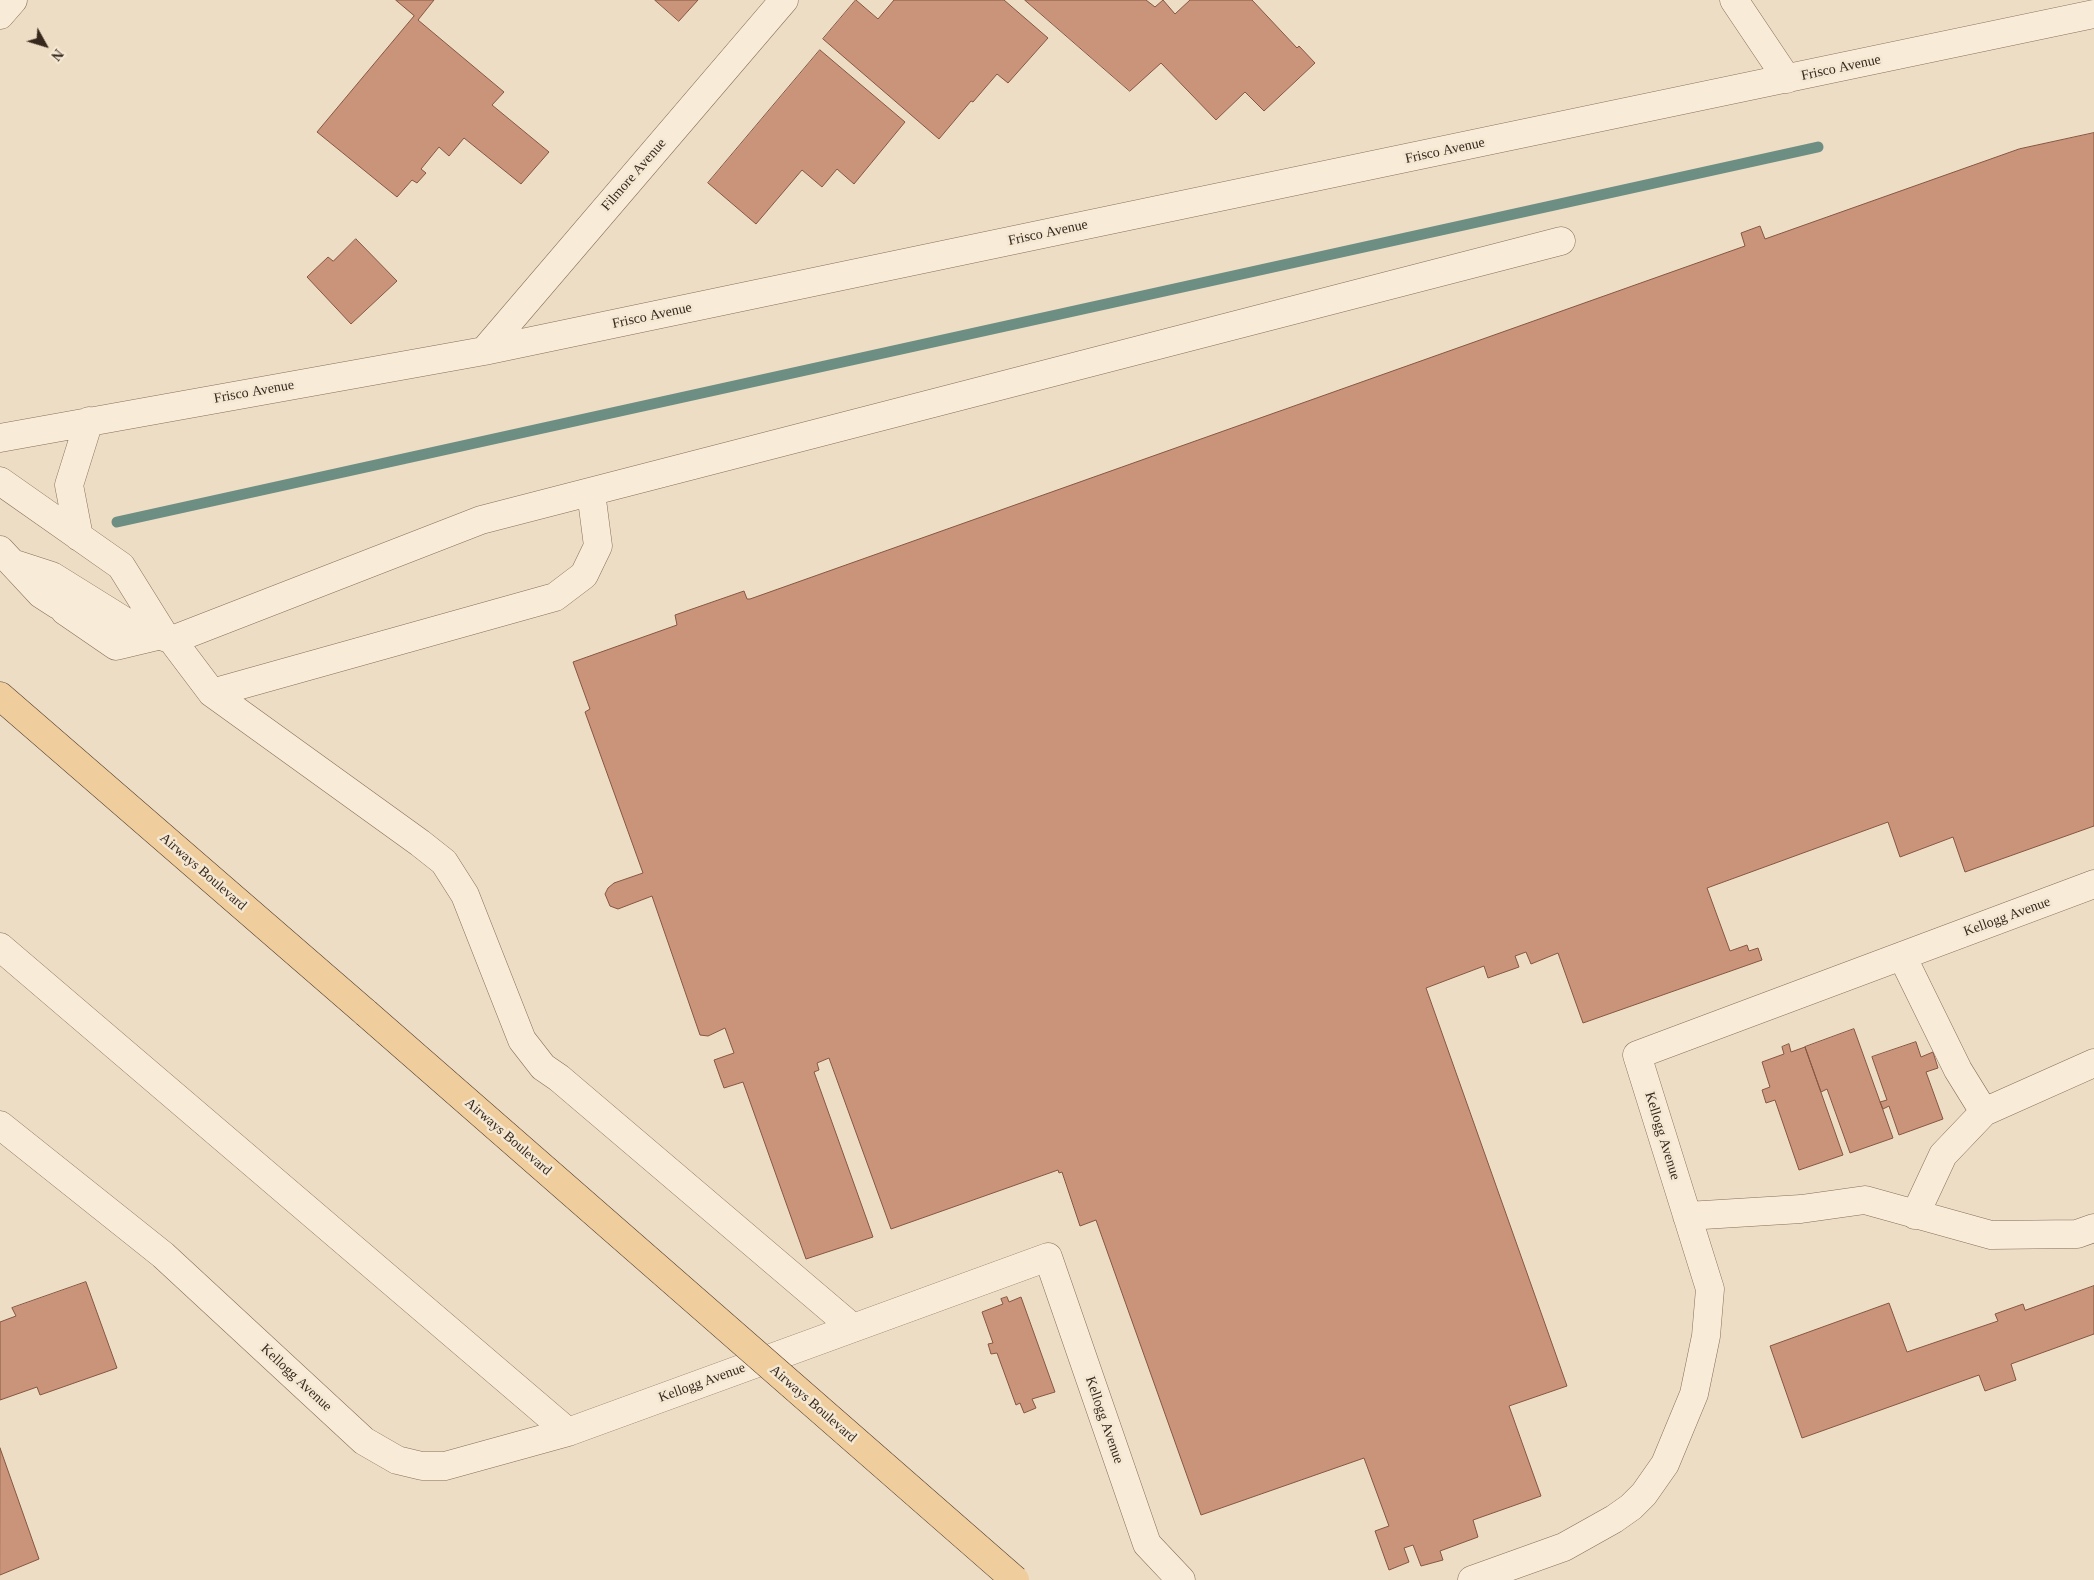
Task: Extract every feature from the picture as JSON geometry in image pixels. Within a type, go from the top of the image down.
[{"type":"main road","name":"Airways Boulevard","points":[[0,696],[1015,1580]]},
{"type":"street","points":[[0,15],[13,0]]},
{"type":"street","name":"Filmore Avenue","points":[[484,351],[784,0]]},
{"type":"street","points":[[1734,0],[1787,79]]},
{"type":"street","name":"Frisco Avenue","points":[[0,438],[484,351],[2094,14]]},
{"type":"street","points":[[8,557],[41,594],[116,646],[168,637],[481,520],[1561,241]]},
{"type":"street","points":[[80,537],[69,484],[89,421]]},
{"type":"street","points":[[0,481],[121,566],[168,637],[212,693],[444,862],[465,895],[522,1040],[544,1068],[560,1078],[853,1328]]},
{"type":"street","points":[[212,693],[555,597],[584,575],[598,546],[591,492]]},
{"type":"street","points":[[8,557],[52,576],[129,624],[168,637]]},
{"type":"street","name":"Kellogg Avenue","points":[[1472,1580],[1564,1547],[1614,1519],[1644,1494],[1665,1464],[1694,1394],[1706,1336],[1710,1290],[1637,1055],[2094,884]]},
{"type":"street","points":[[0,947],[568,1432]]},
{"type":"street","points":[[1902,956],[1958,1070],[1984,1112]]},
{"type":"street","points":[[1915,1215],[1942,1155],[1984,1112],[2094,1063]]},
{"type":"street","name":"Kellogg Avenue","points":[[0,1125],[163,1255],[364,1441],[397,1460],[422,1466],[445,1466],[568,1432],[1048,1256],[1147,1544],[1181,1580]]},
{"type":"street","points":[[1687,1216],[1800,1209],[1865,1200],[1991,1235],[2078,1234],[2094,1228]]},
{"type":"building","points":[[396,0],[434,0],[418,20],[504,92],[492,105],[549,152],[521,184],[464,138],[449,156],[439,147],[421,169],[426,173],[417,183],[412,180],[397,197],[317,132],[414,16]]},
{"type":"building","points":[[655,0],[698,0],[679,21]]},
{"type":"building","points":[[856,0],[878,19],[894,0],[1004,0],[1048,38],[1008,83],[997,74],[939,139],[823,39]]},
{"type":"building","points":[[1025,0],[1146,0],[1155,7],[1163,0],[1175,14],[1190,0],[1252,0],[1297,48],[1299,46],[1315,63],[1264,111],[1245,92],[1216,120],[1161,63],[1130,91]]},
{"type":"building","points":[[820,50],[905,122],[854,184],[837,169],[822,187],[802,170],[756,224],[708,183]]},
{"type":"building","points":[[2094,133],[2094,826],[1965,872],[1953,837],[1900,857],[1888,822],[1707,888],[1730,951],[1747,945],[1749,951],[1758,948],[1762,960],[1583,1023],[1558,953],[1531,964],[1526,952],[1515,956],[1519,967],[1488,978],[1484,966],[1426,988],[1567,1386],[1509,1406],[1541,1496],[1473,1520],[1478,1537],[1440,1551],[1443,1560],[1421,1566],[1413,1545],[1404,1548],[1409,1562],[1389,1570],[1375,1531],[1389,1526],[1364,1458],[1201,1515],[1096,1220],[1080,1226],[1062,1172],[1059,1173],[1058,1170],[891,1229],[829,1058],[817,1063],[819,1070],[814,1072],[873,1237],[806,1259],[743,1082],[724,1088],[714,1060],[734,1053],[725,1028],[708,1036],[700,1035],[652,896],[618,909],[610,906],[605,894],[614,883],[643,873],[585,712],[590,709],[573,662],[677,625],[675,615],[744,591],[747,599],[750,599],[1745,246],[1741,233],[1760,226],[1765,239],[2019,149]]},
{"type":"building","points":[[356,239],[397,281],[351,324],[307,277],[328,257],[333,261]]},
{"type":"building","points":[[1854,1029],[1893,1138],[1850,1153],[1827,1089],[1821,1092],[1805,1047]]},
{"type":"building","points":[[1916,1042],[1921,1057],[1933,1052],[1938,1068],[1926,1072],[1943,1119],[1899,1135],[1889,1106],[1883,1109],[1880,1102],[1887,1100],[1872,1057]]},
{"type":"building","points":[[1789,1044],[1791,1052],[1805,1047],[1843,1155],[1799,1170],[1775,1100],[1766,1103],[1762,1090],[1770,1087],[1762,1062],[1784,1054],[1782,1047]]},
{"type":"building","points":[[86,1282],[117,1368],[40,1395],[37,1387],[0,1400],[0,1322],[16,1316],[12,1308]]},
{"type":"building","points":[[2094,1286],[2094,1334],[2011,1364],[2016,1380],[1985,1391],[1979,1375],[1802,1438],[1770,1346],[1889,1303],[1907,1352],[1998,1321],[1995,1314],[2023,1304],[2025,1310]]},
{"type":"building","points":[[1007,1297],[1009,1302],[1021,1297],[1055,1392],[1032,1399],[1036,1408],[1024,1413],[1020,1403],[1016,1405],[997,1353],[991,1354],[988,1344],[993,1343],[982,1312],[1003,1304],[1001,1299]]},
{"type":"building","points":[[0,1448],[39,1559],[0,1575]]},
{"type":"waterway","points":[[117,522],[1818,147]]}]
